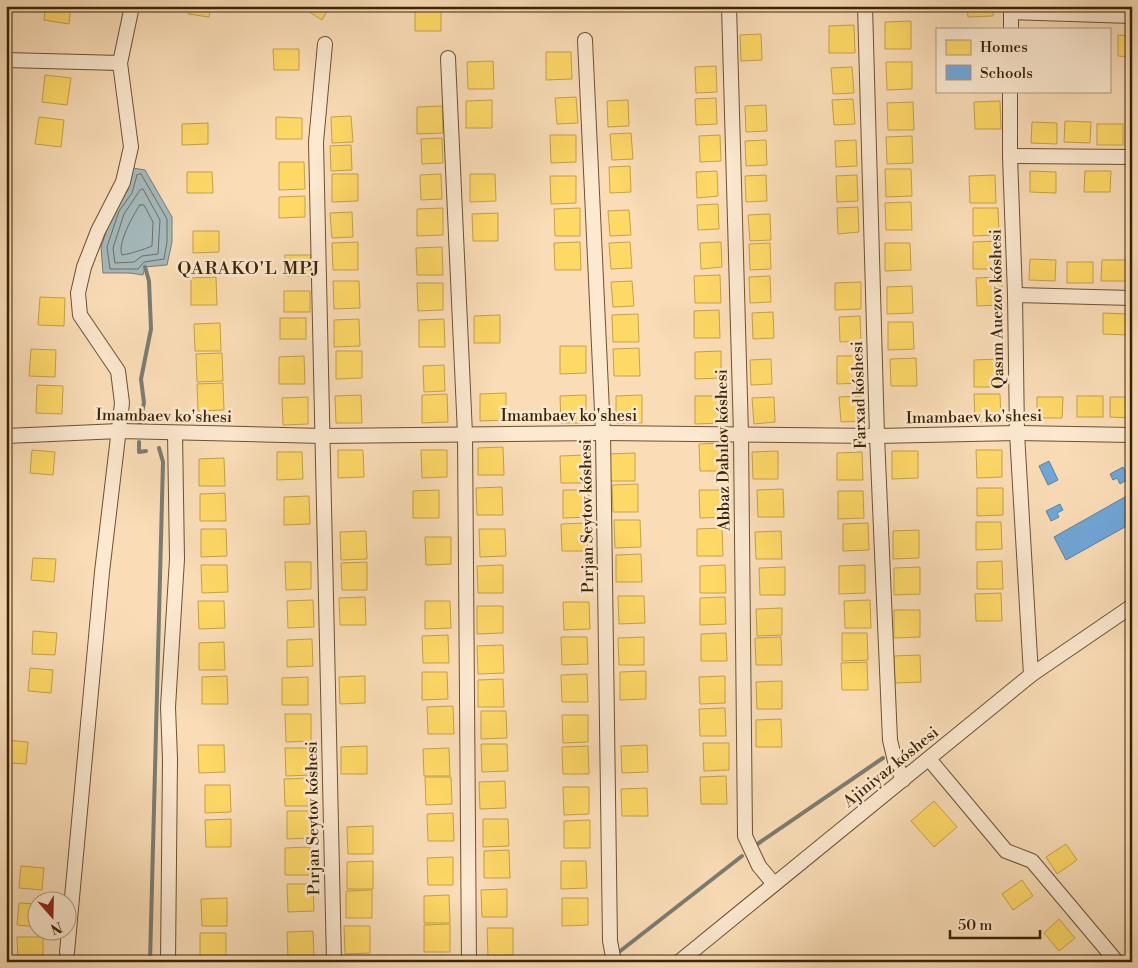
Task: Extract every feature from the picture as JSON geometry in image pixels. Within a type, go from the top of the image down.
[{"type":"street","points":[[67,952],[101,582],[122,403],[118,371],[80,315],[78,293],[84,267],[98,231],[123,182],[131,147],[120,62],[132,6]]},
{"type":"street","name":"Abbaz Dabılov kóshesi","points":[[729,6],[740,434],[745,836],[759,866],[774,884]]},
{"type":"street","name":"Farxad kóshesi","points":[[866,6],[877,436],[890,740],[895,761],[904,780]]},
{"type":"street","points":[[1011,28],[1011,9],[1132,16]]},
{"type":"street","name":"Pırjan Seytov kóshesi","points":[[585,40],[603,434],[610,941],[614,962]]},
{"type":"street","name":"Pırjan Seytov kóshesi","points":[[325,44],[316,142],[334,962]]},
{"type":"street","points":[[448,58],[465,434],[469,962]]},
{"type":"street","points":[[6,60],[120,62]]},
{"type":"street","name":"Qasım Auezov kóshesi","points":[[1010,92],[1017,433],[1031,675]]},
{"type":"street","points":[[1010,156],[1132,157]]},
{"type":"street","points":[[1015,295],[1132,298]]},
{"type":"street","name":"Imambaev ko'shesi","points":[[6,436],[120,431],[322,436],[465,434],[877,436],[1017,433],[1132,435]]},
{"type":"street","points":[[168,962],[170,759],[168,707],[178,559],[175,433]]},
{"type":"street","name":"Ajiniyaz kóshesi","points":[[679,962],[1031,675],[1132,606]]},
{"type":"street","points":[[929,759],[1006,851],[1032,861],[1117,962]]},
{"type":"water","points":[[133,168],[145,170],[172,217],[172,242],[167,265],[145,267],[143,275],[103,273],[101,247],[114,209],[128,190]]},
{"type":"building: Homes","points":[[45,6],[71,6],[69,24],[44,20]]},
{"type":"building: Homes","points":[[190,6],[211,6],[209,17],[188,14]]},
{"type":"building: Homes","points":[[300,6],[330,6],[322,20]]},
{"type":"building: Homes","points":[[692,6],[713,6],[714,10],[693,11]]},
{"type":"building: Homes","points":[[880,6],[906,6],[906,11],[880,12]]},
{"type":"building: Homes","points":[[967,6],[993,6],[993,16],[968,17]]},
{"type":"building: Homes","points":[[441,10],[441,31],[415,31],[415,11]]},
{"type":"building: Homes","points":[[911,21],[911,49],[885,49],[885,22]]},
{"type":"building: Homes","points":[[854,25],[855,53],[829,53],[829,26]]},
{"type":"building: Homes","points":[[761,34],[762,60],[741,61],[740,35]]},
{"type":"building: Homes","points":[[1118,35],[1132,36],[1132,57],[1118,56]]},
{"type":"building: Homes","points":[[273,49],[299,49],[299,70],[274,70]]},
{"type":"building: Homes","points":[[546,52],[571,52],[572,79],[546,80]]},
{"type":"building: Homes","points":[[493,61],[494,89],[468,89],[467,62]]},
{"type":"building: Homes","points":[[886,62],[912,62],[912,89],[887,90]]},
{"type":"building: Homes","points":[[716,66],[717,92],[696,93],[695,67]]},
{"type":"building: Homes","points":[[852,67],[854,93],[833,94],[831,68]]},
{"type":"building: Homes","points":[[45,75],[71,78],[67,105],[42,102]]},
{"type":"building: Homes","points":[[576,97],[578,123],[557,124],[555,98]]},
{"type":"building: Homes","points":[[716,98],[717,124],[696,125],[695,99]]},
{"type":"building: Homes","points":[[853,99],[855,124],[834,125],[832,100]]},
{"type":"building: Homes","points":[[492,100],[492,128],[466,128],[466,101]]},
{"type":"building: Homes","points":[[628,100],[629,126],[608,127],[607,101]]},
{"type":"building: Homes","points":[[1000,101],[1001,129],[975,129],[974,102]]},
{"type":"building: Homes","points":[[913,102],[914,130],[888,130],[887,103]]},
{"type":"building: Homes","points":[[766,105],[767,131],[746,132],[745,106]]},
{"type":"building: Homes","points":[[442,106],[443,133],[417,134],[417,107]]},
{"type":"building: Homes","points":[[351,116],[353,142],[332,143],[331,117]]},
{"type":"building: Homes","points":[[39,117],[64,120],[61,147],[35,144]]},
{"type":"building: Homes","points":[[276,117],[302,118],[302,139],[276,139]]},
{"type":"building: Homes","points":[[1065,121],[1091,122],[1090,143],[1064,142]]},
{"type":"building: Homes","points":[[1032,122],[1057,123],[1057,144],[1031,143]]},
{"type":"building: Homes","points":[[208,123],[208,144],[182,145],[182,124]]},
{"type":"building: Homes","points":[[1097,124],[1123,124],[1123,145],[1097,145]]},
{"type":"building: Homes","points":[[631,133],[633,159],[612,160],[610,134]]},
{"type":"building: Homes","points":[[550,135],[576,135],[576,162],[551,163]]},
{"type":"building: Homes","points":[[720,135],[721,161],[700,162],[699,136]]},
{"type":"building: Homes","points":[[912,136],[913,163],[887,164],[886,137]]},
{"type":"building: Homes","points":[[442,138],[443,163],[422,164],[421,139]]},
{"type":"building: Homes","points":[[766,140],[767,165],[746,166],[745,141]]},
{"type":"building: Homes","points":[[856,140],[857,166],[836,167],[835,141]]},
{"type":"building: Homes","points":[[351,145],[352,170],[331,171],[330,146]]},
{"type":"building: Homes","points":[[279,162],[304,162],[305,189],[279,190]]},
{"type":"building: Homes","points":[[630,166],[631,192],[610,193],[609,167]]},
{"type":"building: Homes","points":[[885,169],[911,169],[912,196],[886,197]]},
{"type":"building: Homes","points":[[717,171],[718,196],[697,198],[696,172]]},
{"type":"building: Homes","points":[[1030,171],[1056,172],[1056,193],[1030,192]]},
{"type":"building: Homes","points":[[1085,171],[1111,171],[1110,192],[1084,192]]},
{"type":"building: Homes","points":[[187,172],[212,172],[213,193],[187,193]]},
{"type":"building: Homes","points":[[332,174],[358,174],[358,201],[332,202]]},
{"type":"building: Homes","points":[[441,174],[442,199],[421,200],[420,175]]},
{"type":"building: Homes","points":[[470,174],[495,174],[496,201],[470,202]]},
{"type":"building: Homes","points":[[766,175],[767,201],[746,202],[745,176]]},
{"type":"building: Homes","points":[[857,175],[858,201],[837,202],[836,176]]},
{"type":"building: Homes","points":[[995,175],[996,203],[970,203],[969,176]]},
{"type":"building: Homes","points":[[550,176],[576,176],[576,203],[551,204]]},
{"type":"building: Homes","points":[[305,196],[305,217],[279,218],[279,197]]},
{"type":"building: Homes","points":[[911,202],[912,230],[886,230],[885,203]]},
{"type":"building: Homes","points":[[718,204],[719,229],[698,230],[697,205]]},
{"type":"building: Homes","points":[[858,207],[859,232],[838,234],[837,208]]},
{"type":"building: Homes","points":[[443,208],[443,235],[417,236],[417,209]]},
{"type":"building: Homes","points":[[580,208],[580,236],[555,236],[554,209]]},
{"type":"building: Homes","points":[[973,208],[998,208],[999,235],[973,236]]},
{"type":"building: Homes","points":[[629,210],[631,235],[610,236],[608,211]]},
{"type":"building: Homes","points":[[352,212],[353,237],[332,238],[330,213]]},
{"type":"building: Homes","points":[[498,213],[498,241],[473,241],[472,214]]},
{"type":"building: Homes","points":[[770,214],[771,240],[750,241],[748,215]]},
{"type":"building: Homes","points":[[193,231],[219,231],[219,252],[193,253]]},
{"type":"building: Homes","points":[[999,241],[999,269],[973,269],[973,242]]},
{"type":"building: Homes","points":[[358,242],[358,270],[333,270],[332,243]]},
{"type":"building: Homes","points":[[580,242],[581,270],[555,270],[554,243]]},
{"type":"building: Homes","points":[[630,242],[632,268],[611,269],[609,243]]},
{"type":"building: Homes","points":[[721,242],[722,267],[701,269],[700,243]]},
{"type":"building: Homes","points":[[770,243],[771,269],[750,270],[749,244]]},
{"type":"building: Homes","points":[[885,243],[910,243],[911,270],[885,271]]},
{"type":"building: Homes","points":[[442,247],[443,275],[417,275],[416,248]]},
{"type":"building: Homes","points":[[285,255],[311,255],[311,276],[285,276]]},
{"type":"building: Homes","points":[[1030,259],[1056,260],[1055,281],[1029,280]]},
{"type":"building: Homes","points":[[1102,260],[1128,260],[1127,281],[1101,281]]},
{"type":"building: Homes","points":[[1067,262],[1093,262],[1093,283],[1067,283]]},
{"type":"building: Homes","points":[[720,275],[721,303],[695,303],[694,276]]},
{"type":"building: Homes","points":[[770,276],[771,302],[750,303],[749,277]]},
{"type":"building: Homes","points":[[216,277],[217,305],[191,305],[191,278]]},
{"type":"building: Homes","points":[[1002,277],[1002,305],[977,306],[976,278]]},
{"type":"building: Homes","points":[[333,281],[359,281],[360,308],[334,309]]},
{"type":"building: Homes","points":[[632,281],[634,306],[613,307],[611,282]]},
{"type":"building: Homes","points":[[861,282],[861,309],[835,310],[835,283]]},
{"type":"building: Homes","points":[[417,283],[443,283],[443,310],[418,311]]},
{"type":"building: Homes","points":[[912,286],[913,313],[887,314],[887,287]]},
{"type":"building: Homes","points":[[284,291],[310,291],[310,312],[284,312]]},
{"type":"building: Homes","points":[[40,297],[65,298],[64,326],[38,325]]},
{"type":"building: Homes","points":[[719,310],[720,338],[694,338],[694,311]]},
{"type":"building: Homes","points":[[773,312],[774,338],[753,339],[752,313]]},
{"type":"building: Homes","points":[[1103,313],[1129,314],[1129,335],[1103,334]]},
{"type":"building: Homes","points":[[638,314],[639,342],[613,342],[612,315]]},
{"type":"building: Homes","points":[[500,315],[500,343],[474,343],[474,316]]},
{"type":"building: Homes","points":[[860,316],[861,341],[840,342],[839,317]]},
{"type":"building: Homes","points":[[280,318],[306,318],[306,339],[280,339]]},
{"type":"building: Homes","points":[[359,319],[360,346],[334,347],[334,320]]},
{"type":"building: Homes","points":[[444,319],[445,347],[419,347],[419,320]]},
{"type":"building: Homes","points":[[888,322],[913,322],[914,349],[888,350]]},
{"type":"building: Homes","points":[[220,323],[221,351],[195,351],[194,324]]},
{"type":"building: Homes","points":[[560,346],[586,346],[586,373],[560,374]]},
{"type":"building: Homes","points":[[639,348],[640,376],[614,376],[613,349]]},
{"type":"building: Homes","points":[[31,349],[56,350],[55,377],[29,376]]},
{"type":"building: Homes","points":[[336,351],[362,351],[362,378],[336,379]]},
{"type":"building: Homes","points":[[721,351],[721,378],[695,379],[695,352]]},
{"type":"building: Homes","points":[[222,353],[223,381],[197,382],[196,354]]},
{"type":"building: Homes","points":[[304,356],[305,384],[279,384],[279,357]]},
{"type":"building: Homes","points":[[837,356],[862,356],[863,383],[837,384]]},
{"type":"building: Homes","points":[[916,358],[917,386],[891,386],[890,359]]},
{"type":"building: Homes","points":[[771,359],[772,384],[751,385],[750,360]]},
{"type":"building: Homes","points":[[999,359],[1000,387],[974,387],[974,360]]},
{"type":"building: Homes","points":[[444,365],[445,391],[424,392],[423,366]]},
{"type":"building: Homes","points":[[223,383],[224,410],[198,411],[197,384]]},
{"type":"building: Homes","points":[[37,385],[63,386],[62,414],[36,413]]},
{"type":"building: Homes","points":[[506,393],[506,420],[480,421],[480,394]]},
{"type":"building: Homes","points":[[447,394],[448,422],[422,423],[422,395]]},
{"type":"building: Homes","points":[[974,394],[1000,394],[1001,421],[975,422]]},
{"type":"building: Homes","points":[[361,395],[362,423],[336,423],[335,396]]},
{"type":"building: Homes","points":[[586,395],[586,423],[561,423],[560,396]]},
{"type":"building: Homes","points":[[642,395],[642,423],[616,423],[616,396]]},
{"type":"building: Homes","points":[[695,396],[721,396],[721,423],[695,424]]},
{"type":"building: Homes","points":[[861,396],[862,421],[841,422],[839,397]]},
{"type":"building: Homes","points":[[1077,396],[1103,396],[1103,417],[1077,417]]},
{"type":"building: Homes","points":[[308,397],[308,424],[283,425],[282,398]]},
{"type":"building: Homes","points":[[774,397],[775,422],[754,424],[752,398]]},
{"type":"building: Homes","points":[[1037,397],[1063,397],[1062,418],[1037,418]]},
{"type":"building: Homes","points":[[1110,397],[1132,397],[1132,418],[1110,417]]},
{"type":"building: Homes","points":[[725,443],[726,471],[700,471],[699,444]]},
{"type":"building: Homes","points":[[503,447],[504,475],[478,475],[478,448]]},
{"type":"building: Homes","points":[[32,450],[55,452],[53,475],[30,473]]},
{"type":"building: Homes","points":[[338,450],[363,450],[364,477],[338,478]]},
{"type":"building: Homes","points":[[421,450],[447,450],[447,477],[422,478]]},
{"type":"building: Homes","points":[[976,450],[1002,450],[1002,477],[977,478]]},
{"type":"building: Homes","points":[[778,451],[778,479],[753,479],[752,452]]},
{"type":"building: Homes","points":[[892,451],[918,451],[918,478],[892,479]]},
{"type":"building: Homes","points":[[277,452],[302,452],[303,479],[277,480]]},
{"type":"building: Homes","points":[[862,452],[863,480],[837,480],[837,453]]},
{"type":"building: Homes","points":[[635,453],[635,481],[610,481],[609,454]]},
{"type":"building: Homes","points":[[586,455],[586,483],[561,483],[560,456]]},
{"type":"building: Homes","points":[[224,458],[225,486],[199,486],[199,459]]},
{"type":"building: Homes","points":[[638,484],[638,512],[613,512],[612,485]]},
{"type":"building: Homes","points":[[502,487],[503,515],[477,515],[476,488]]},
{"type":"building: Homes","points":[[977,488],[1003,488],[1003,515],[977,516]]},
{"type":"building: Homes","points":[[783,489],[784,517],[758,517],[757,490]]},
{"type":"building: Homes","points":[[439,490],[439,518],[413,518],[413,491]]},
{"type":"building: Homes","points":[[563,490],[589,490],[589,517],[563,518]]},
{"type":"building: Homes","points":[[699,490],[725,490],[725,517],[700,518]]},
{"type":"building: Homes","points":[[838,491],[863,491],[864,518],[838,519]]},
{"type":"building: Homes","points":[[225,493],[226,521],[200,521],[200,494]]},
{"type":"building: Homes","points":[[309,496],[310,524],[284,525],[284,497]]},
{"type":"building: Homes","points":[[614,520],[640,520],[641,547],[615,548]]},
{"type":"building: Homes","points":[[976,522],[1001,522],[1002,549],[976,550]]},
{"type":"building: Homes","points":[[587,523],[588,551],[562,551],[561,524]]},
{"type":"building: Homes","points":[[868,523],[869,550],[843,551],[843,524]]},
{"type":"building: Homes","points":[[722,528],[723,556],[697,556],[697,529]]},
{"type":"building: Homes","points":[[201,529],[226,529],[227,556],[201,557]]},
{"type":"building: Homes","points":[[479,529],[505,529],[506,556],[480,557]]},
{"type":"building: Homes","points":[[919,530],[919,558],[893,559],[893,531]]},
{"type":"building: Homes","points":[[366,531],[367,559],[341,560],[340,532]]},
{"type":"building: Homes","points":[[781,531],[782,559],[756,559],[755,532]]},
{"type":"building: Homes","points":[[425,537],[451,537],[451,564],[426,565]]},
{"type":"building: Homes","points":[[641,554],[642,582],[616,582],[616,555]]},
{"type":"building: Homes","points":[[33,558],[56,559],[54,582],[31,580]]},
{"type":"building: Homes","points":[[1002,561],[1003,589],[977,589],[977,562]]},
{"type":"building: Homes","points":[[285,562],[311,562],[311,589],[286,590]]},
{"type":"building: Homes","points":[[367,562],[367,590],[342,590],[341,563]]},
{"type":"building: Homes","points":[[201,565],[227,565],[228,592],[202,593]]},
{"type":"building: Homes","points":[[503,565],[503,593],[478,593],[477,566]]},
{"type":"building: Homes","points":[[725,565],[726,593],[700,593],[700,566]]},
{"type":"building: Homes","points":[[865,565],[865,593],[839,594],[839,566]]},
{"type":"building: Homes","points":[[785,567],[785,595],[760,595],[759,568]]},
{"type":"building: Homes","points":[[920,567],[920,594],[894,595],[894,568]]},
{"type":"building: Homes","points":[[1001,593],[1002,621],[976,621],[975,594]]},
{"type":"building: Homes","points":[[618,596],[644,596],[645,623],[619,624]]},
{"type":"building: Homes","points":[[365,597],[366,625],[340,625],[339,598]]},
{"type":"building: Homes","points":[[725,597],[726,624],[700,625],[700,598]]},
{"type":"building: Homes","points":[[313,600],[314,627],[288,628],[287,601]]},
{"type":"building: Homes","points":[[870,600],[871,628],[845,628],[844,601]]},
{"type":"building: Homes","points":[[198,601],[224,601],[225,628],[199,629]]},
{"type":"building: Homes","points":[[425,601],[450,601],[451,628],[425,629]]},
{"type":"building: Homes","points":[[563,602],[589,602],[590,629],[564,630]]},
{"type":"building: Homes","points":[[477,606],[503,606],[503,633],[477,634]]},
{"type":"building: Homes","points":[[782,608],[782,635],[757,636],[756,609]]},
{"type":"building: Homes","points":[[894,610],[920,610],[920,637],[894,638]]},
{"type":"building: Homes","points":[[33,631],[57,633],[55,655],[32,654]]},
{"type":"building: Homes","points":[[726,633],[727,661],[701,661],[701,634]]},
{"type":"building: Homes","points":[[842,633],[867,633],[868,660],[842,661]]},
{"type":"building: Homes","points":[[448,635],[449,663],[423,663],[422,636]]},
{"type":"building: Homes","points":[[561,637],[587,637],[588,664],[562,665]]},
{"type":"building: Homes","points":[[644,637],[644,665],[619,665],[618,638]]},
{"type":"building: Homes","points":[[781,637],[782,665],[756,665],[755,638]]},
{"type":"building: Homes","points":[[312,639],[313,666],[287,667],[287,640]]},
{"type":"building: Homes","points":[[224,642],[225,670],[199,670],[199,643]]},
{"type":"building: Homes","points":[[503,645],[504,673],[478,674],[477,646]]},
{"type":"building: Homes","points":[[920,655],[921,682],[895,683],[894,656]]},
{"type":"building: Homes","points":[[867,662],[868,690],[842,690],[841,663]]},
{"type":"building: Homes","points":[[30,668],[53,670],[51,693],[28,691]]},
{"type":"building: Homes","points":[[646,671],[646,699],[620,700],[620,672]]},
{"type":"building: Homes","points":[[422,672],[447,672],[448,699],[422,700]]},
{"type":"building: Homes","points":[[587,674],[588,702],[562,702],[561,675]]},
{"type":"building: Homes","points":[[227,676],[228,704],[202,704],[202,677]]},
{"type":"building: Homes","points":[[365,676],[365,703],[340,704],[339,677]]},
{"type":"building: Homes","points":[[725,676],[725,703],[700,704],[699,677]]},
{"type":"building: Homes","points":[[308,677],[308,705],[282,705],[282,678]]},
{"type":"building: Homes","points":[[503,679],[504,707],[478,707],[478,680]]},
{"type":"building: Homes","points":[[782,681],[782,709],[757,709],[756,682]]},
{"type":"building: Homes","points":[[453,706],[454,734],[428,734],[427,707]]},
{"type":"building: Homes","points":[[725,708],[726,736],[700,736],[699,709]]},
{"type":"building: Homes","points":[[481,711],[506,711],[507,738],[481,739]]},
{"type":"building: Homes","points":[[285,714],[311,714],[311,741],[286,742]]},
{"type":"building: Homes","points":[[562,715],[588,715],[588,742],[563,743]]},
{"type":"building: Homes","points":[[781,719],[782,747],[756,747],[756,720]]},
{"type":"building: Homes","points":[[6,740],[28,742],[26,764],[6,763]]},
{"type":"building: Homes","points":[[703,743],[729,743],[729,770],[704,771]]},
{"type":"building: Homes","points":[[481,744],[507,744],[508,771],[482,772]]},
{"type":"building: Homes","points":[[198,745],[224,745],[225,772],[199,773]]},
{"type":"building: Homes","points":[[647,745],[648,772],[622,773],[621,746]]},
{"type":"building: Homes","points":[[367,746],[367,774],[341,774],[341,747]]},
{"type":"building: Homes","points":[[588,746],[589,774],[563,774],[562,747]]},
{"type":"building: Homes","points":[[285,748],[311,748],[312,775],[286,776]]},
{"type":"building: Homes","points":[[449,748],[450,776],[424,776],[423,749]]},
{"type":"building: Homes","points":[[726,776],[727,804],[701,804],[700,777]]},
{"type":"building: Homes","points":[[425,777],[451,777],[452,804],[426,805]]},
{"type":"building: Homes","points":[[310,778],[310,806],[285,806],[284,779]]},
{"type":"building: Homes","points":[[505,781],[506,808],[480,809],[479,782]]},
{"type":"building: Homes","points":[[205,785],[230,785],[231,812],[205,813]]},
{"type":"building: Homes","points":[[563,787],[589,787],[589,814],[564,815]]},
{"type":"building: Homes","points":[[647,788],[648,816],[622,816],[621,789]]},
{"type":"building: Homes","points":[[934,801],[957,827],[934,847],[911,821]]},
{"type":"building: Homes","points":[[287,811],[313,811],[313,838],[287,839]]},
{"type":"building: Homes","points":[[453,813],[454,841],[428,841],[427,814]]},
{"type":"building: Homes","points":[[231,819],[231,847],[206,847],[205,820]]},
{"type":"building: Homes","points":[[483,819],[508,819],[509,846],[483,847]]},
{"type":"building: Homes","points":[[590,820],[590,848],[564,848],[564,821]]},
{"type":"building: Homes","points":[[373,826],[373,854],[348,854],[347,827]]},
{"type":"building: Homes","points":[[1066,844],[1077,860],[1057,874],[1046,857]]},
{"type":"building: Homes","points":[[310,847],[311,875],[285,875],[285,848]]},
{"type":"building: Homes","points":[[509,850],[510,878],[484,878],[484,851]]},
{"type":"building: Homes","points":[[453,857],[453,885],[428,885],[427,858]]},
{"type":"building: Homes","points":[[373,861],[373,889],[347,889],[347,862]]},
{"type":"building: Homes","points":[[561,861],[586,861],[587,888],[561,889]]},
{"type":"building: Homes","points":[[21,866],[44,868],[42,890],[19,888]]},
{"type":"building: Homes","points":[[1022,880],[1033,896],[1013,910],[1002,894]]},
{"type":"building: Homes","points":[[287,884],[313,884],[314,911],[288,912]]},
{"type":"building: Homes","points":[[507,889],[507,917],[482,917],[481,890]]},
{"type":"building: Homes","points":[[372,890],[372,918],[346,918],[346,891]]},
{"type":"building: Homes","points":[[449,895],[450,923],[424,923],[424,896]]},
{"type":"building: Homes","points":[[227,898],[227,926],[202,926],[201,899]]},
{"type":"building: Homes","points":[[562,898],[588,898],[588,925],[562,926]]},
{"type":"building: Homes","points":[[19,903],[28,903],[28,926],[17,925]]},
{"type":"building: Homes","points":[[1059,919],[1075,938],[1059,951],[1044,933]]},
{"type":"building: Homes","points":[[450,924],[450,952],[424,952],[424,925]]},
{"type":"building: Homes","points":[[344,926],[370,926],[370,953],[345,954]]},
{"type":"building: Homes","points":[[487,928],[513,928],[513,955],[488,956]]},
{"type":"building: Homes","points":[[313,931],[314,958],[288,959],[287,932]]},
{"type":"building: Homes","points":[[200,933],[226,933],[226,960],[200,961]]},
{"type":"building: Homes","points":[[17,937],[28,937],[28,940],[43,940],[43,962],[18,962]]},
{"type":"building: Schools","points":[[1049,461],[1058,480],[1048,485],[1039,466]]},
{"type":"building: Schools","points":[[1123,467],[1130,478],[1120,484],[1117,478],[1113,480],[1110,474]]},
{"type":"building: Schools","points":[[1132,493],[1132,523],[1066,560],[1054,537]]},
{"type":"building: Schools","points":[[1060,504],[1063,510],[1057,513],[1059,517],[1051,521],[1046,511]]},
{"type":"waterway","points":[[139,426],[144,403],[141,379],[151,329],[149,281],[145,267]]},
{"type":"waterway","points":[[139,442],[139,452],[146,451]]},
{"type":"waterway","points":[[150,962],[163,462],[159,448]]},
{"type":"waterway","points":[[756,845],[883,758]]},
{"type":"waterway","points":[[619,952],[742,856]]},
{"type":"district","name":"QARAKO'L MPJ","points":[[249,268]]}]
